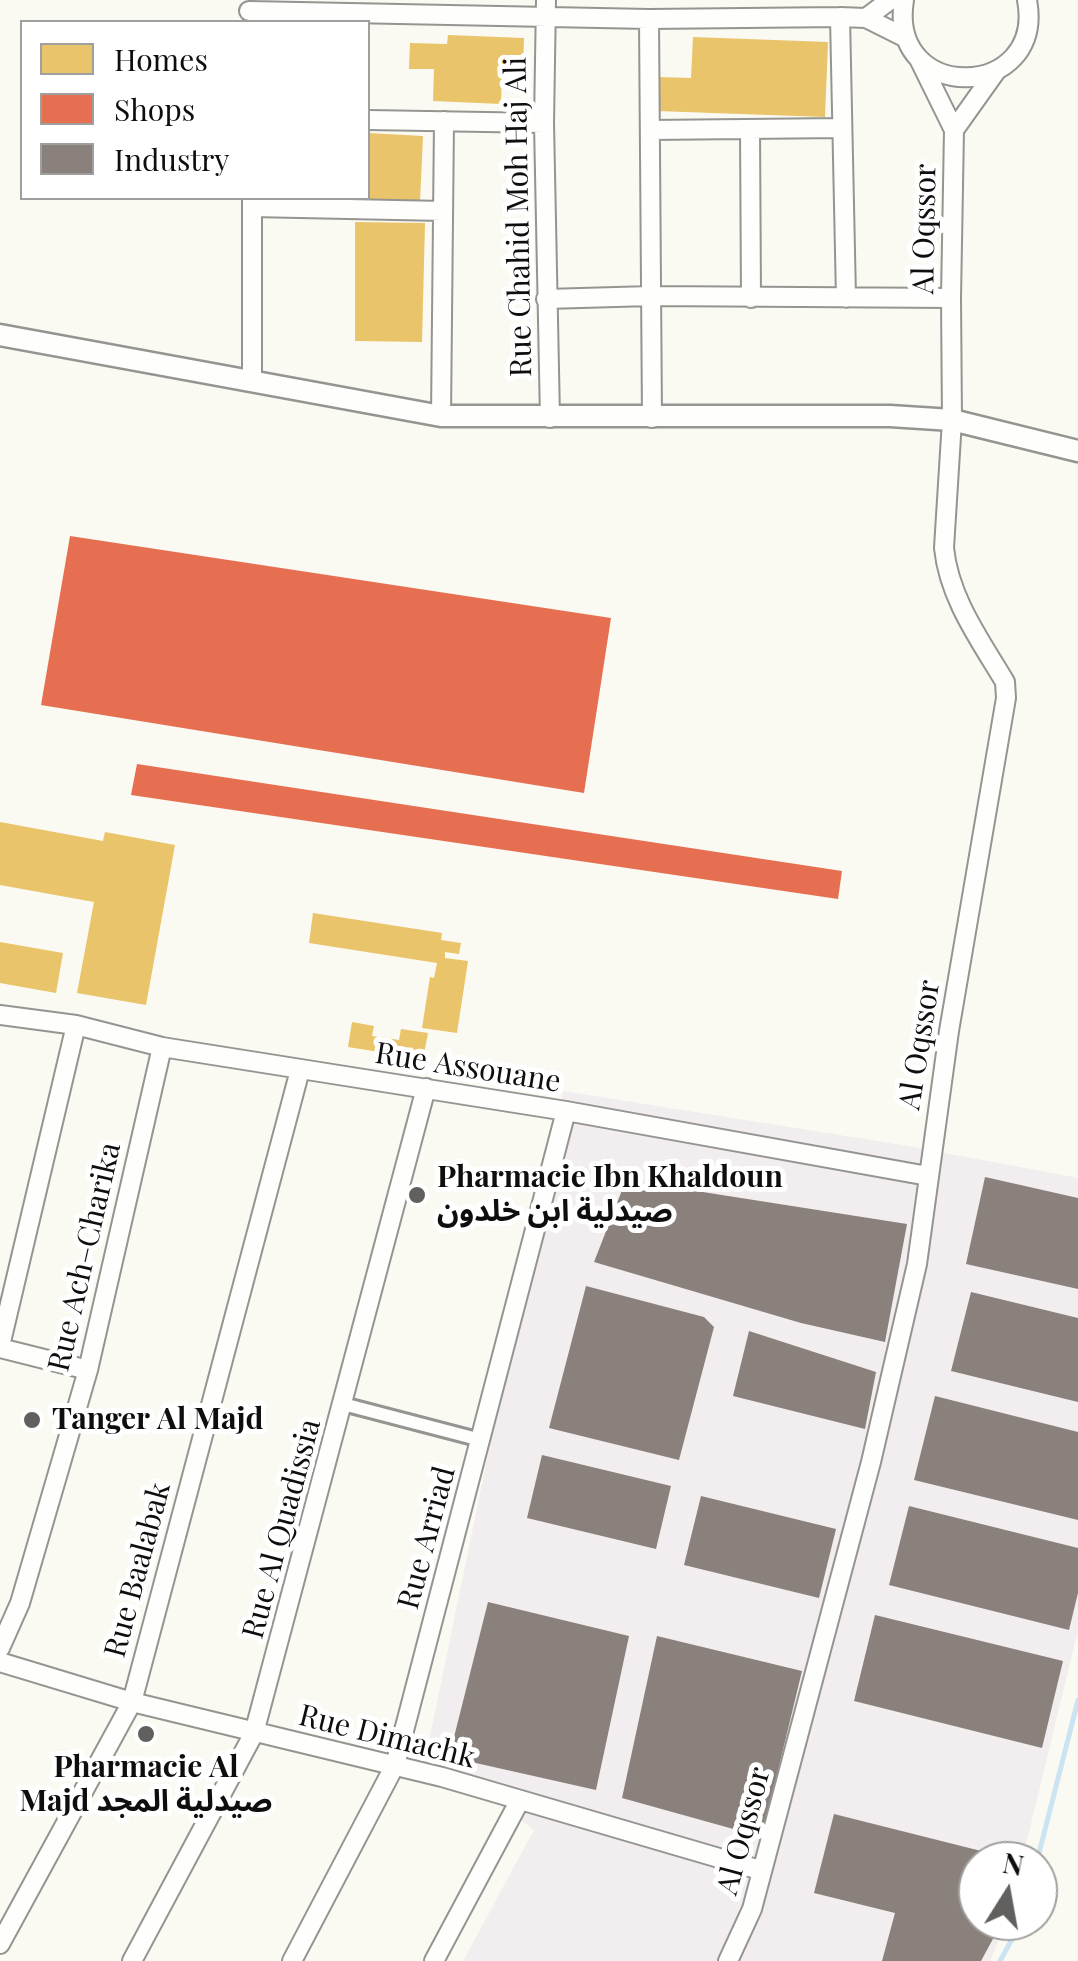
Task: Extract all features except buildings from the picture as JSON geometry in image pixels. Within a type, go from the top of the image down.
[{"type":"street","points":[[866,18],[890,0]]},
{"type":"street","points":[[904,0],[902,26],[906,38]]},
{"type":"street","name":"Al Oqssor","points":[[954,130],[996,71],[1021,46],[1028,30],[1027,0]]},
{"type":"street","points":[[249,11],[546,8],[649,19],[866,18],[906,38]]},
{"type":"street","name":"Rue Chahid Moh Haj Ali","points":[[546,8],[544,123],[550,418]]},
{"type":"street","points":[[840,17],[846,298]]},
{"type":"street","points":[[649,19],[652,418]]},
{"type":"street","name":"Al Oqssor","points":[[728,1961],[752,1909],[871,1462],[920,1251],[928,1176],[1006,690],[953,592],[946,566],[952,420],[954,130],[906,38]]},
{"type":"street","points":[[919,59],[955,78],[969,79],[996,71]]},
{"type":"street","points":[[370,120],[544,123]]},
{"type":"street","points":[[441,416],[444,121]]},
{"type":"street","points":[[650,130],[841,128]]},
{"type":"street","points":[[750,129],[750,298]]},
{"type":"street","points":[[252,382],[252,202],[442,212]]},
{"type":"street","points":[[546,299],[951,298]]},
{"type":"street","points":[[0,335],[441,416],[839,415],[952,420],[1078,450]]},
{"type":"street","name":"Rue Assouane","points":[[0,1014],[76,1026],[162,1047],[566,1111],[928,1176]]},
{"type":"street","points":[[76,1026],[0,1347],[88,1370]]},
{"type":"street","name":"Rue Ach–Charika","points":[[0,1648],[20,1602],[88,1370],[162,1047]]},
{"type":"street","name":"Rue Baalabak","points":[[0,1944],[132,1702],[300,1070]]},
{"type":"street","name":"Rue Al Quadissia","points":[[132,1961],[254,1733],[426,1088]]},
{"type":"street","name":"Rue Arriad","points":[[292,1961],[395,1765],[566,1111]]},
{"type":"street","points":[[343,1404],[481,1440]]},
{"type":"street","name":"Rue Dimachk","points":[[0,1662],[132,1702],[395,1765],[760,1870]]},
{"type":"street","points":[[434,1961],[520,1800]]},
{"type":"shaded area","points":[[563,1091],[902,1145],[1078,1178],[1078,1630],[1027,1841],[958,1841],[958,1941],[998,1941],[990,1961],[463,1961],[534,1830],[427,1751]]},
{"type":"waterway","points":[[1042,1841],[1078,1700]]},
{"type":"waterway","points":[[1000,1961],[1011,1941]]},
{"type":"place","name":"Pharmacie Ibn Khaldoun صيدلية ابن خلدون","points":[[417,1195]]},
{"type":"place","name":"Tanger Al Majd","points":[[32,1420]]},
{"type":"place","name":"Pharmacie Al Majd صيدلية المجد","points":[[146,1734]]}]
